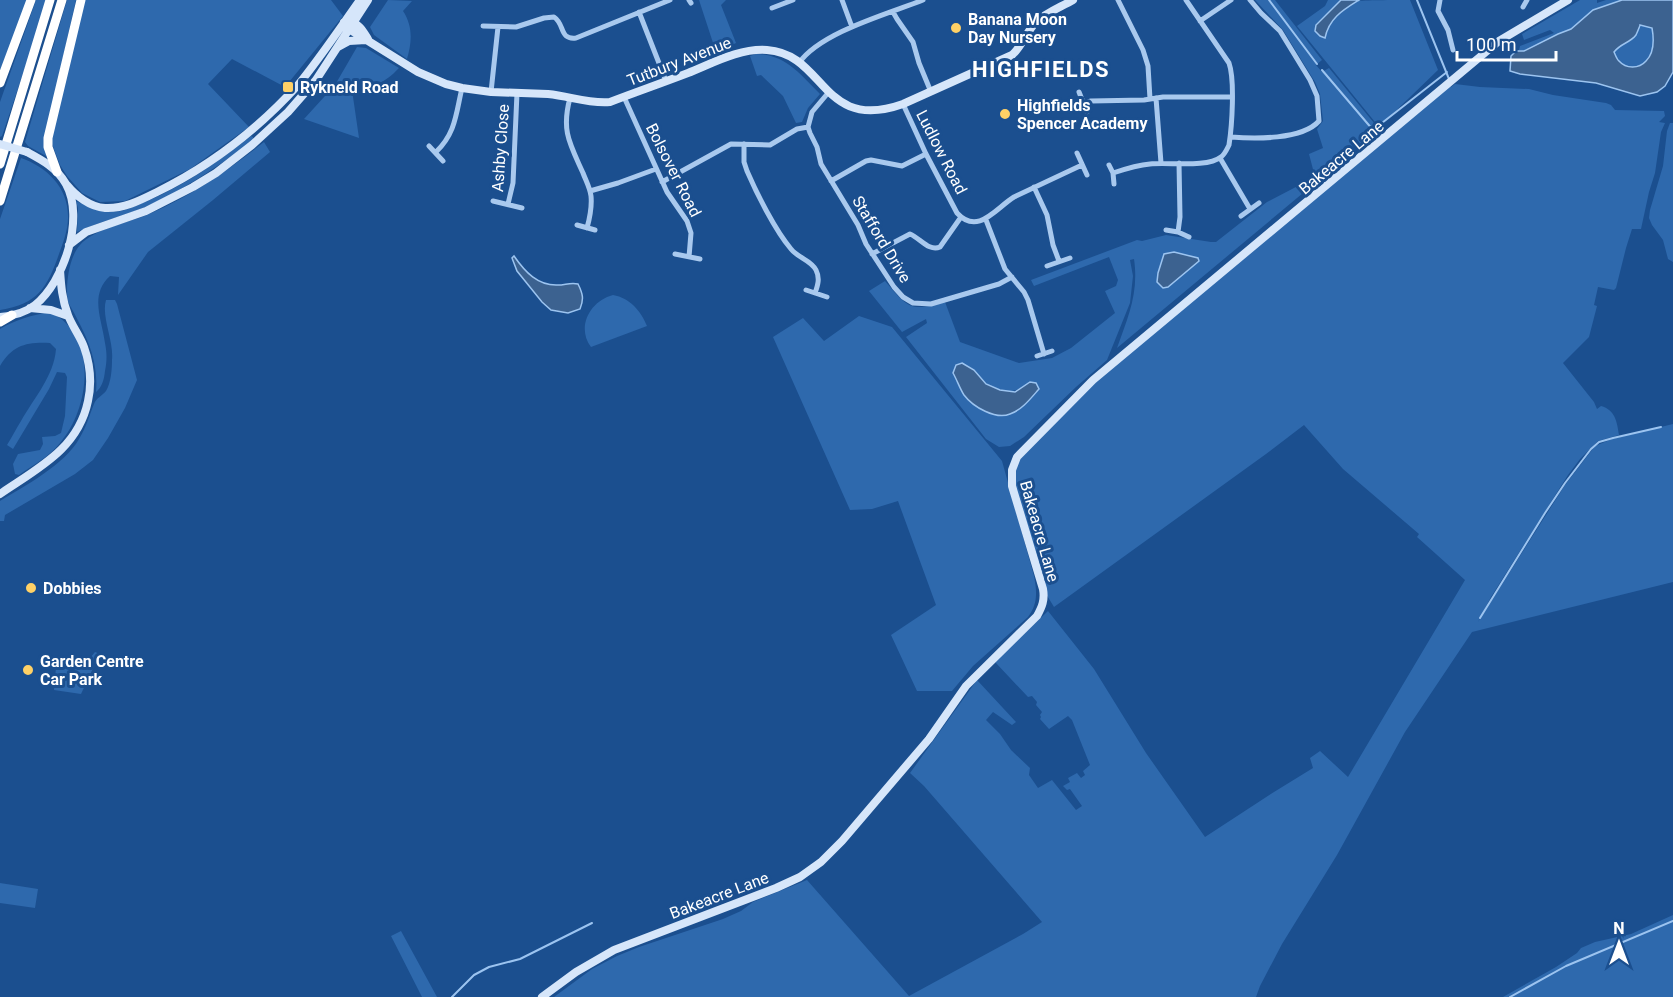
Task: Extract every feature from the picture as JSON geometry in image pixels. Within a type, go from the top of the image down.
[{"type":"highway","points":[[0,83],[31,0]]},
{"type":"highway","points":[[0,164],[50,0]]},
{"type":"highway","points":[[0,201],[62,0]]},
{"type":"highway","points":[[57,171],[50,153],[48,138],[81,0]]},
{"type":"highway","points":[[0,322],[12,315]]},
{"type":"street","points":[[69,245],[86,232],[135,215],[170,199],[216,173],[268,131],[316,80],[337,48],[360,0]]},
{"type":"street","points":[[0,144],[27,152],[46,163],[57,171],[78,197],[90,204],[101,208],[113,208],[137,202],[188,176],[224,152],[273,111],[368,0]]},
{"type":"street","points":[[483,26],[516,27],[554,17],[560,21],[566,37],[570,39],[670,0]]},
{"type":"street","points":[[772,8],[793,0]]},
{"type":"street","points":[[842,0],[852,27]]},
{"type":"street","points":[[799,63],[815,46],[852,27],[893,12],[906,3],[923,0]]},
{"type":"street","name":"Tutbury Avenue","points":[[349,24],[362,29],[369,40],[418,72],[462,88],[491,92],[548,94],[588,102],[610,102],[742,52],[768,50],[778,51],[799,63],[828,93],[843,103],[856,109],[880,111],[903,104],[1012,55],[1037,22],[1073,0]]},
{"type":"street","points":[[1118,0],[1143,50],[1148,66],[1161,163]]},
{"type":"street","points":[[1113,173],[1161,163],[1203,163],[1220,158],[1226,152],[1231,136],[1232,71],[1186,0]]},
{"type":"street","points":[[1200,21],[1231,0]]},
{"type":"street","points":[[1231,136],[1249,138],[1280,136],[1311,128],[1319,121],[1317,96],[1310,80],[1280,31],[1250,0]]},
{"type":"street","points":[[1440,0],[1438,11],[1450,36],[1453,50]]},
{"type":"street","points":[[1523,7],[1527,0]]},
{"type":"street","name":"Bakeacre Lane","points":[[542,997],[576,972],[614,950],[776,888],[800,877],[821,862],[929,739],[966,686],[1037,616],[1042,607],[1045,598],[1043,589],[1011,486],[1012,470],[1017,457],[1093,380],[1499,41],[1568,0]]},
{"type":"street","points":[[639,12],[666,81]]},
{"type":"street","points":[[893,12],[913,42],[931,92]]},
{"type":"street","points":[[491,92],[498,27]]},
{"type":"street","points":[[1450,36],[1458,35]]},
{"type":"street","points":[[337,48],[350,41],[369,40]]},
{"type":"street","points":[[436,152],[445,144],[455,126],[462,88]]},
{"type":"street","points":[[1079,92],[1087,112]]},
{"type":"street","name":"Ashby Close","points":[[508,204],[513,183],[517,93]]},
{"type":"street","points":[[663,182],[731,144],[770,145],[797,129],[808,126],[812,112],[828,93]]},
{"type":"street","name":"Bolsover Road","points":[[624,97],[667,192],[687,221],[691,233],[689,257]]},
{"type":"street","points":[[1084,103],[1153,98],[1232,97]]},
{"type":"street","points":[[570,98],[565,119],[567,137],[590,191],[591,209],[587,228]]},
{"type":"street","name":"Ludlow Road","points":[[903,104],[957,213],[970,221],[986,220]]},
{"type":"street","name":"Stafford Drive","points":[[808,126],[821,164],[858,225],[872,254],[903,297],[913,303],[931,304],[999,284],[1012,277]]},
{"type":"street","points":[[744,144],[744,162],[747,171],[774,224],[791,249],[808,261],[817,272],[815,293]]},
{"type":"street","points":[[429,146],[444,161]]},
{"type":"street","points":[[1077,153],[1087,175]]},
{"type":"street","points":[[831,181],[866,161],[902,166],[926,154]]},
{"type":"street","points":[[1220,158],[1250,209]]},
{"type":"street","points":[[1178,232],[1179,163]]},
{"type":"street","points":[[1044,354],[1028,300],[1000,260],[986,220],[1005,203],[1082,165]]},
{"type":"street","points":[[1109,165],[1113,173],[1114,184]]},
{"type":"street","points":[[590,191],[656,169]]},
{"type":"street","points":[[0,317],[30,308],[45,294],[60,270],[72,230],[73,216],[67,185]]},
{"type":"street","points":[[1034,187],[1047,215],[1059,261]]},
{"type":"street","name":"Ashby Close","points":[[493,201],[522,208]]},
{"type":"street","points":[[1241,216],[1259,203]]},
{"type":"street","points":[[872,254],[910,234],[936,249],[940,247],[961,217]]},
{"type":"street","points":[[577,225],[595,230]]},
{"type":"street","points":[[1166,230],[1189,237]]},
{"type":"street","points":[[675,254],[700,259]]},
{"type":"street","points":[[1047,266],[1070,258]]},
{"type":"street","points":[[0,494],[64,448],[84,418],[90,395],[89,367],[81,340],[68,316],[61,292],[60,270]]},
{"type":"street","points":[[806,290],[827,297]]},
{"type":"street","points":[[30,308],[51,309],[68,316]]},
{"type":"street","points":[[1037,356],[1052,351]]},
{"type":"shaded area","points":[[0,0],[27,0],[0,71]]},
{"type":"shaded area","points":[[36,0],[46,0],[0,137],[0,102]]},
{"type":"shaded area","points":[[67,0],[76,0],[44,141],[46,156],[25,142]]},
{"type":"shaded area","points":[[85,0],[331,0],[343,16],[285,87],[232,59],[208,84],[249,127],[190,169],[125,201],[100,202],[82,193],[67,176],[52,144],[52,132]]},
{"type":"shaded area","points":[[388,0],[412,1],[403,11],[409,22],[411,34],[407,59],[374,35],[370,27]]},
{"type":"shaded area","points":[[699,0],[726,0],[721,5],[736,43],[725,48],[722,40],[718,41],[721,50],[716,52]]},
{"type":"shaded area","points":[[1255,0],[1275,0],[1322,60],[1316,65],[1322,72],[1329,68],[1374,123],[1374,127],[1368,126],[1374,134],[1117,348],[1134,294],[1134,259],[1130,260],[1133,276],[1130,303],[1107,360],[1024,437],[1010,446],[999,447],[986,439],[906,337],[927,323],[926,319],[902,332],[869,291],[885,281],[899,297],[910,305],[924,307],[945,302],[960,342],[1019,363],[1052,358],[1071,348],[1115,313],[1105,291],[1116,286],[1118,280],[1109,257],[1034,286],[1031,280],[1137,240],[1142,241],[1166,235],[1216,242],[1267,202],[1315,177],[1309,154],[1323,148],[1317,129],[1323,121],[1320,94],[1283,30]],"holes":[[[1030,382],[990,413],[987,384],[999,389],[1014,391]]]},
{"type":"shaded area","points":[[1328,0],[1341,0],[1316,25],[1325,38],[1329,26],[1337,15],[1358,1],[1410,0],[1438,70],[1379,127],[1297,26],[1325,6]]},
{"type":"shaded area","points":[[1341,0],[1359,0],[1333,20],[1325,38],[1320,36],[1315,31],[1316,25]]},
{"type":"shaded area","points":[[1580,0],[1597,0],[1597,3],[1606,0],[1622,0],[1593,10],[1571,29],[1524,51],[1519,50],[1520,46],[1554,33],[1550,30],[1524,40],[1522,34]]},
{"type":"shaded area","points":[[1622,0],[1673,0],[1673,72],[1665,86],[1657,92],[1640,96],[1596,83],[1510,71],[1511,56],[1516,51],[1524,51],[1571,29],[1593,10]],"holes":[[[1640,25],[1652,28],[1653,46],[1646,61],[1640,66],[1632,67],[1625,66],[1618,60],[1614,52],[1634,38]]]},
{"type":"shaded area","points":[[1640,25],[1652,28],[1651,53],[1640,66],[1625,66],[1614,52],[1633,38]]},
{"type":"shaded area","points":[[357,47],[366,48],[399,68],[378,84],[352,90],[359,138],[304,119],[335,85]]},
{"type":"shaded area","points":[[756,54],[776,58],[792,67],[820,94],[808,108],[802,122],[796,123],[783,96],[761,75],[757,76],[750,56]]},
{"type":"shaded area","points":[[1455,84],[1529,89],[1606,103],[1615,110],[1664,111],[1665,116],[1659,122],[1665,123],[1661,132],[1655,173],[1641,229],[1632,229],[1616,288],[1614,290],[1598,287],[1594,305],[1597,306],[1589,337],[1563,363],[1597,409],[1601,406],[1612,413],[1619,435],[1598,441],[1580,459],[1491,597],[1478,622],[1565,485],[1595,446],[1612,439],[1673,424],[1673,582],[1472,632],[1405,732],[1337,855],[1282,944],[1256,997],[554,997],[592,969],[617,956],[723,919],[741,911],[753,902],[807,880],[909,996],[1042,922],[924,786],[910,773],[977,680],[1016,722],[1012,725],[993,712],[986,720],[1011,750],[1030,768],[1029,775],[1038,788],[1052,780],[1076,810],[1082,806],[1070,789],[1067,790],[1063,786],[1070,782],[1068,778],[1077,773],[1081,778],[1085,775],[1083,771],[1090,765],[1072,720],[1068,716],[1049,729],[1040,719],[1042,712],[1036,705],[1037,702],[1032,696],[1028,697],[995,662],[1048,611],[1094,669],[1146,753],[1205,837],[1313,768],[1310,758],[1320,751],[1348,777],[1465,580],[1417,537],[1419,534],[1343,469],[1304,425],[1054,607],[1043,589],[1012,486],[1014,463],[1077,396],[1448,85],[1451,87]]},
{"type":"shaded area","points":[[1670,123],[1673,123],[1673,262],[1668,259],[1663,240],[1649,218],[1663,166]]},
{"type":"shaded area","points":[[251,136],[253,140],[247,145],[177,191],[143,208],[77,232],[76,201],[105,212],[133,207],[187,181]]},
{"type":"shaded area","points":[[264,142],[270,152],[148,252],[118,295],[119,277],[110,276],[104,283],[98,299],[98,308],[106,347],[106,360],[103,380],[96,392],[93,356],[85,334],[68,302],[69,272],[76,250],[86,239],[94,235],[147,215],[191,193]]},
{"type":"shaded area","points":[[21,158],[39,167],[55,180],[65,197],[67,227],[55,266],[39,293],[24,304],[0,310],[0,219]]},
{"type":"shaded area","points":[[1174,252],[1198,258],[1199,261],[1168,287],[1163,288],[1157,282],[1158,273],[1164,254]]},
{"type":"shaded area","points":[[514,256],[527,272],[544,283],[578,284],[582,296],[580,309],[568,313],[551,310],[517,271],[512,258]]},
{"type":"shaded area","points":[[613,295],[625,299],[634,306],[642,315],[647,326],[591,347],[585,331],[585,323],[598,303]]},
{"type":"shaded area","points":[[106,300],[115,300],[117,304],[137,380],[125,408],[93,460],[75,474],[5,515],[4,521],[0,521],[0,501],[44,474],[73,448],[86,426],[95,402],[108,388],[112,353],[105,314]]},
{"type":"shaded area","points":[[50,312],[66,323],[76,337],[83,355],[85,373],[83,393],[70,429],[60,443],[46,457],[19,475],[15,474],[13,464],[18,454],[40,450],[43,444],[42,437],[61,433],[65,416],[67,377],[65,373],[57,372],[13,449],[7,445],[47,378],[52,368],[56,349],[50,343],[27,344],[10,353],[0,366],[0,329],[24,318]]},
{"type":"shaded area","points":[[859,316],[892,327],[1002,461],[1034,576],[1036,597],[1034,607],[1028,617],[973,666],[952,691],[917,691],[891,635],[936,605],[898,501],[872,509],[850,510],[773,337],[803,318],[824,341]]},
{"type":"shaded area","points":[[962,363],[974,370],[986,384],[1000,390],[1015,392],[1030,382],[1036,383],[1039,389],[1018,410],[1004,415],[992,414],[973,404],[963,393],[953,373],[956,365]]},
{"type":"shaded area","points":[[95,652],[100,654],[81,694],[54,690],[57,656],[90,658]]},
{"type":"shaded area","points":[[0,883],[38,889],[35,908],[0,903]]},
{"type":"shaded area","points":[[1673,915],[1673,997],[1503,997],[1556,967],[1581,948],[1595,942],[1631,934]]},
{"type":"shaded area","points":[[401,931],[437,997],[422,997],[391,936]]},
{"type":"waterway","points":[[1269,0],[1317,64]]},
{"type":"waterway","points":[[1417,0],[1449,79]]},
{"type":"waterway","points":[[1322,70],[1373,130],[1447,72]]},
{"type":"waterway","points":[[1480,618],[1545,513],[1591,449],[1599,442],[1661,427]]},
{"type":"waterway","points":[[1510,997],[1566,966],[1673,921]]},
{"type":"waterway","points":[[452,997],[474,975],[489,967],[520,959],[592,923]]},
{"type":"place","name":"Banana Moon Day Nursery","points":[[956,28]]},
{"type":"place","name":"Rykneld Road","points":[[288,87]]},
{"type":"place","name":"Highfields Spencer Academy","points":[[1005,114]]},
{"type":"place","name":"Dobbies","points":[[31,588]]},
{"type":"place","name":"Garden Centre Car Park","points":[[28,670]]},
{"type":"district","name":"HIGHFIELDS","points":[[1041,69]]}]
